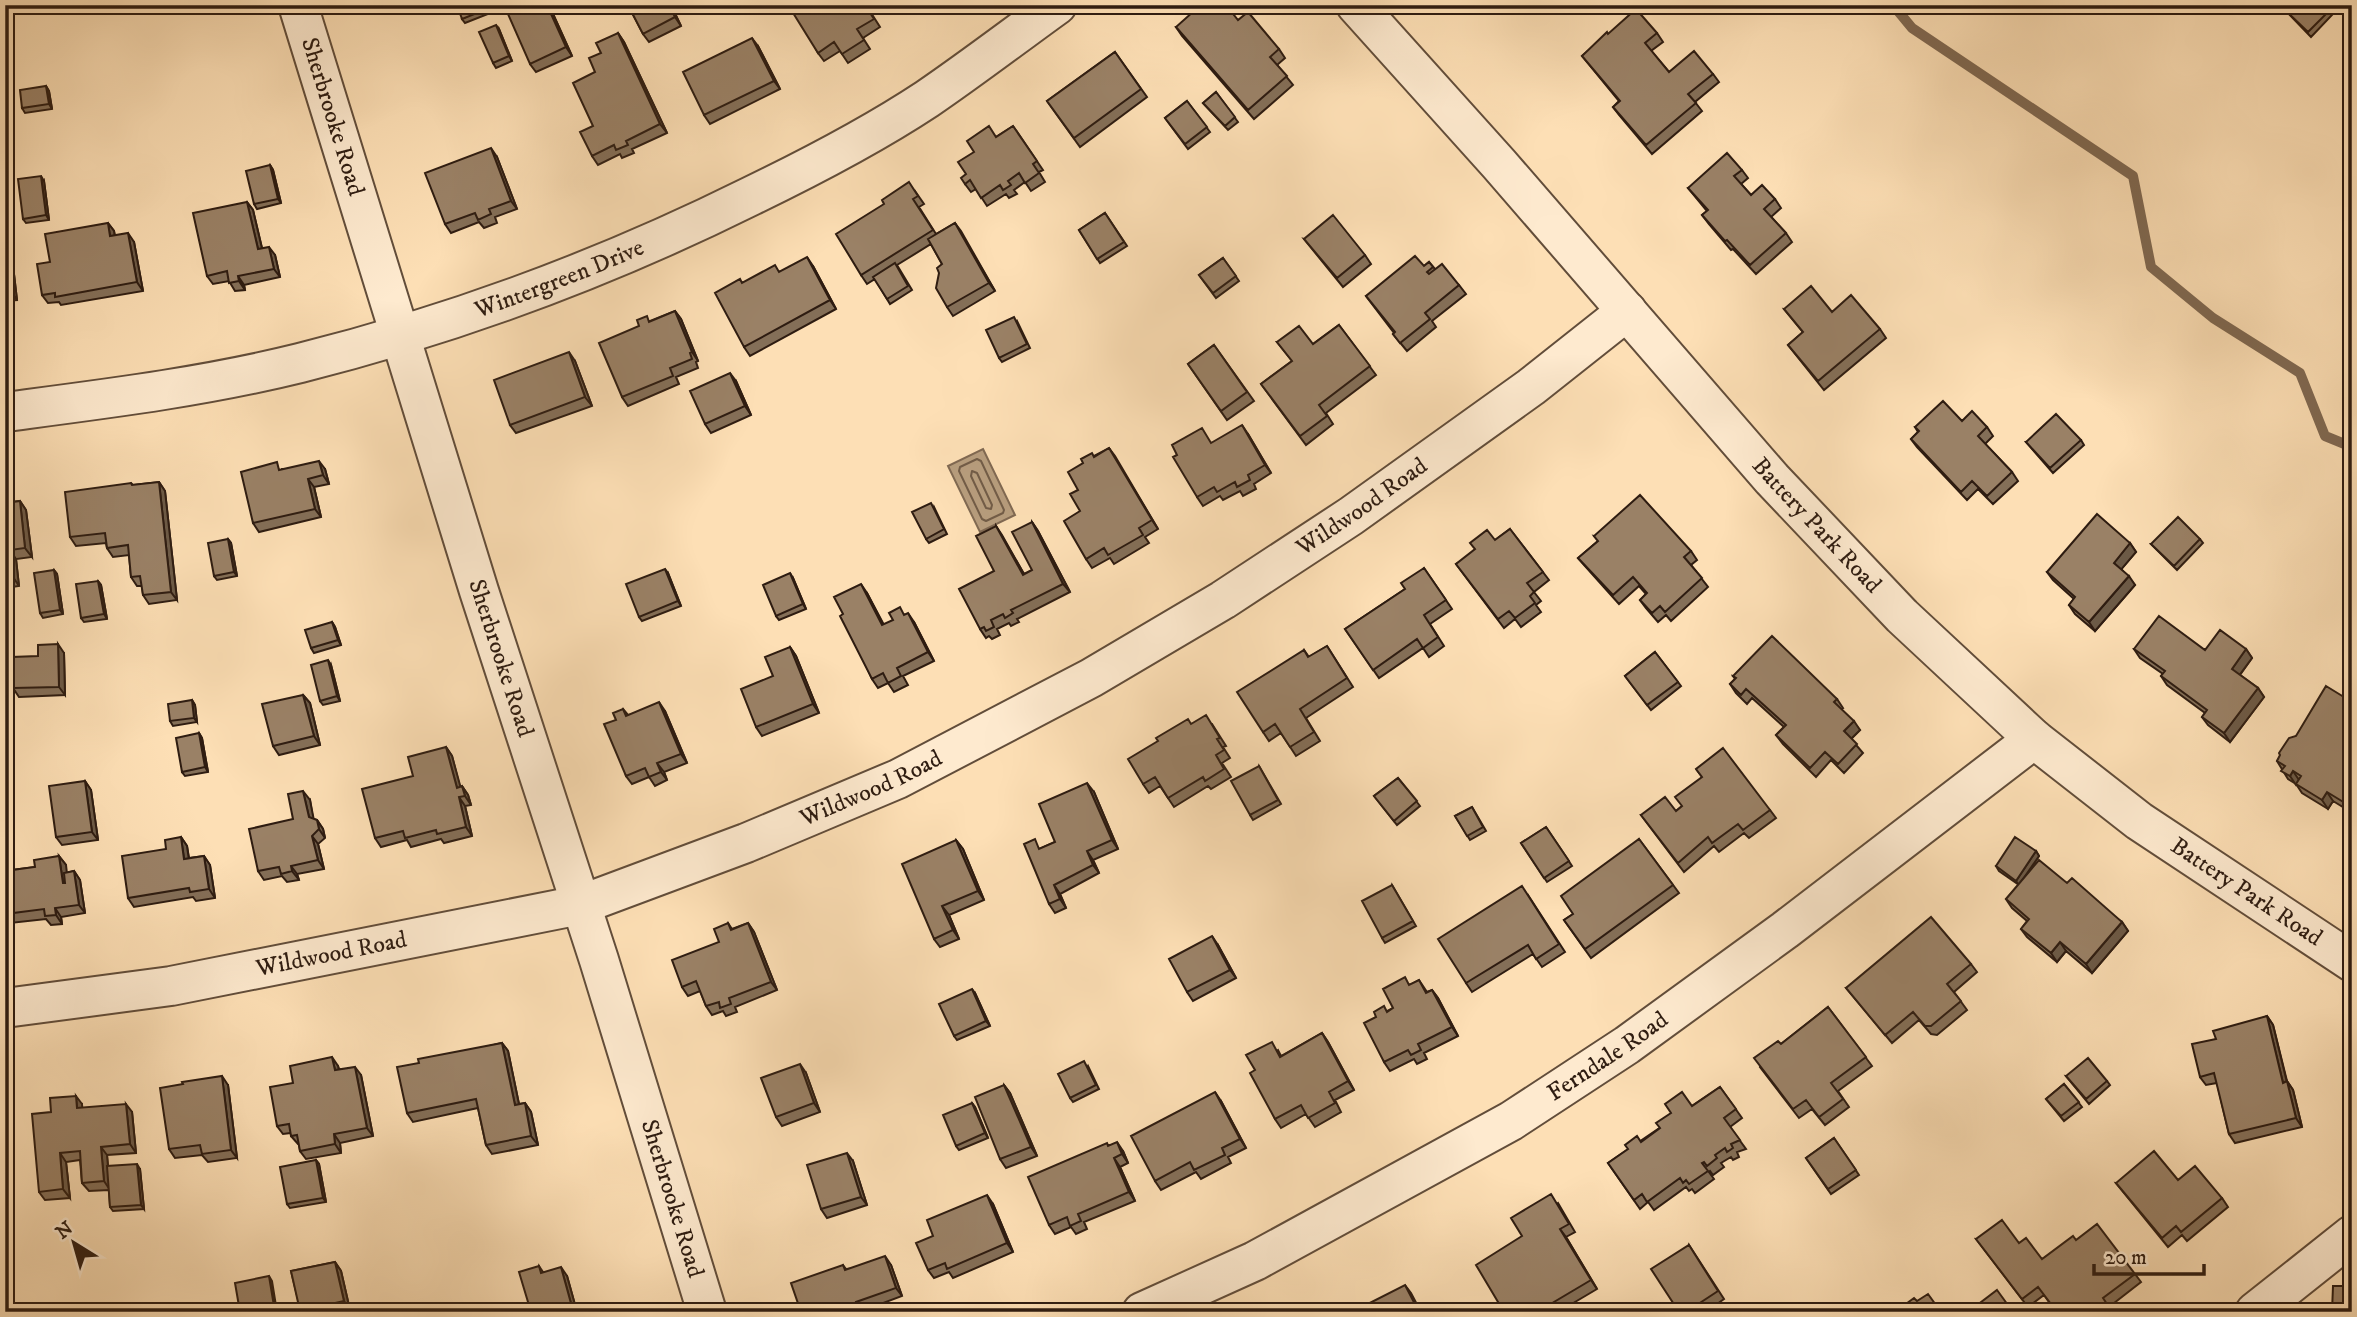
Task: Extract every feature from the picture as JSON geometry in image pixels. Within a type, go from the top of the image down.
[{"type":"street","name":"Sherbrooke Road","points":[[298,5],[475,578],[599,960],[707,1312]]},
{"type":"street","name":"Wintergreen Drive","points":[[5,412],[156,392],[298,363],[505,303],[704,220],[816,164],[926,100],[1057,5]]},
{"type":"street","name":"Battery Park Road","points":[[1356,5],[1500,164],[1772,480],[1902,616],[2034,738],[2139,821],[2352,962]]},
{"type":"street","name":"Wildwood Road","points":[[5,1007],[171,986],[580,905],[746,842],[898,779],[1091,678],[1223,600],[1351,516],[1531,387],[1627,311]]},
{"type":"street","name":"Ferndale Road","points":[[1142,1312],[1255,1261],[1511,1121],[1627,1045],[1751,955],[2034,738]]},
{"type":"street","points":[[2255,1312],[2352,1235]]},
{"type":"water","points":[[983,449],[1015,515],[980,532],[948,466]]},
{"type":"building","points":[[457,5],[489,5],[490,8],[462,19]]},
{"type":"building","points":[[504,5],[547,5],[566,47],[530,64]]},
{"type":"building","points":[[628,5],[669,5],[675,17],[643,34]]},
{"type":"building","points":[[794,5],[865,5],[874,19],[857,29],[864,40],[842,54],[834,42],[818,53],[790,8]]},
{"type":"building","points":[[1197,5],[1226,5],[1238,20],[1248,12],[1279,49],[1270,57],[1287,76],[1248,110],[1176,27]]},
{"type":"building","points":[[2289,5],[2324,5],[2329,11],[2308,32],[2285,10]]},
{"type":"building","points":[[1636,9],[1657,33],[1645,43],[1669,72],[1694,51],[1713,74],[1688,94],[1696,103],[1646,145],[1613,107],[1620,101],[1582,56]]},
{"type":"building","points":[[496,25],[509,56],[493,63],[479,32]]},
{"type":"building","points":[[618,33],[660,124],[626,141],[628,145],[616,150],[614,145],[592,156],[580,132],[593,126],[573,83],[595,72],[589,58],[601,53],[596,43]]},
{"type":"building","points":[[752,38],[774,81],[704,115],[683,72]]},
{"type":"building","points":[[1115,52],[1141,89],[1074,138],[1047,101]]},
{"type":"building","points":[[46,86],[49,104],[22,108],[20,90]]},
{"type":"building","points":[[1216,92],[1235,117],[1225,126],[1203,103]]},
{"type":"building","points":[[1187,101],[1207,127],[1185,144],[1165,118]]},
{"type":"building","points":[[989,126],[996,137],[1013,126],[1037,161],[1033,164],[1039,173],[1025,183],[1019,173],[1008,181],[1011,185],[1003,190],[1000,185],[981,198],[970,180],[965,184],[961,178],[966,174],[958,162],[974,152],[967,141]]},
{"type":"building","points":[[491,148],[511,201],[489,209],[491,214],[478,220],[475,213],[445,224],[425,173]]},
{"type":"building","points":[[1727,153],[1742,170],[1734,176],[1751,195],[1762,185],[1775,199],[1764,209],[1786,233],[1750,265],[1702,215],[1708,210],[1688,188]]},
{"type":"building","points":[[270,165],[278,199],[254,204],[246,171]]},
{"type":"building","points":[[41,176],[46,215],[23,219],[18,179]]},
{"type":"building","points":[[909,182],[918,196],[913,199],[933,230],[861,275],[836,234],[884,204],[882,200]]},
{"type":"building","points":[[247,202],[258,249],[269,247],[274,269],[238,276],[239,281],[229,283],[227,271],[207,276],[193,213]]},
{"type":"building","points":[[1105,213],[1124,242],[1097,259],[1079,230]]},
{"type":"building","points":[[1333,215],[1365,255],[1337,278],[1304,239]]},
{"type":"building","points":[[108,223],[110,236],[128,233],[137,282],[55,297],[55,293],[42,295],[37,264],[50,262],[45,234]]},
{"type":"building","points":[[955,223],[989,283],[947,307],[936,288],[939,273],[937,268],[942,264],[928,239]]},
{"type":"building","points":[[5,242],[11,291],[5,292]]},
{"type":"building","points":[[1415,256],[1424,266],[1429,262],[1433,267],[1427,272],[1429,274],[1442,264],[1459,285],[1425,313],[1430,319],[1400,343],[1393,334],[1395,332],[1366,296]]},
{"type":"building","points":[[807,257],[830,300],[744,347],[715,293],[740,279],[742,283],[775,265],[779,272]]},
{"type":"building","points":[[1223,258],[1236,276],[1213,293],[1199,275]]},
{"type":"building","points":[[895,263],[908,286],[887,299],[873,277]]},
{"type":"building","points":[[1811,286],[1832,312],[1851,295],[1880,329],[1818,381],[1788,345],[1803,332],[1784,309]]},
{"type":"building","points":[[675,311],[692,352],[692,359],[670,368],[673,376],[622,397],[599,343],[639,326],[637,320],[647,316],[649,322]]},
{"type":"building","points":[[1014,317],[1027,344],[999,358],[986,330]]},
{"type":"building","points":[[1339,325],[1370,366],[1319,405],[1327,416],[1300,436],[1261,384],[1292,361],[1277,342],[1299,326],[1313,344]]},
{"type":"building","points":[[1214,345],[1247,392],[1221,411],[1188,364]]},
{"type":"building","points":[[569,352],[585,397],[510,425],[494,380]]},
{"type":"building","points":[[730,373],[745,406],[705,424],[690,391]]},
{"type":"building","points":[[1943,401],[1962,421],[1972,411],[1987,427],[1978,436],[2012,472],[1987,496],[1972,481],[1961,492],[1911,439],[1919,431],[1915,427]]},
{"type":"building","points":[[2056,414],[2081,440],[2050,468],[2026,442]]},
{"type":"building","points":[[1242,425],[1265,465],[1248,475],[1250,480],[1237,487],[1235,482],[1217,492],[1214,487],[1197,497],[1173,457],[1177,455],[1172,445],[1202,428],[1211,443]]},
{"type":"building","points":[[1109,448],[1152,520],[1139,528],[1143,535],[1108,555],[1104,548],[1086,559],[1064,521],[1080,511],[1070,494],[1078,490],[1068,472],[1083,463],[1081,459],[1092,453],[1094,457]]},
{"type":"building","points":[[319,461],[323,475],[308,479],[315,509],[253,523],[241,472],[277,462],[279,470]]},
{"type":"building","points":[[159,482],[171,592],[143,595],[140,576],[131,577],[128,545],[107,548],[105,533],[70,537],[65,492]]},
{"type":"building","points":[[1640,495],[1691,551],[1684,557],[1702,578],[1665,612],[1660,606],[1652,613],[1640,600],[1647,593],[1633,577],[1613,595],[1578,558],[1598,541],[1594,536]]},
{"type":"building","points":[[20,501],[25,548],[10,550],[13,577],[5,578],[5,503]]},
{"type":"building","points":[[931,503],[944,529],[926,539],[912,512]]},
{"type":"building","points":[[2097,514],[2130,543],[2114,563],[2129,576],[2089,622],[2069,605],[2075,597],[2047,572]]},
{"type":"building","points":[[2178,517],[2200,539],[2174,566],[2151,544]]},
{"type":"building","points":[[1032,522],[1063,584],[1011,610],[1013,613],[1005,618],[1003,614],[991,620],[994,627],[986,631],[984,627],[980,629],[959,589],[994,571],[976,536],[996,526],[1023,575],[1032,570],[1012,532]]},
{"type":"building","points":[[1510,529],[1543,572],[1527,583],[1534,592],[1530,596],[1535,603],[1515,618],[1509,611],[1498,619],[1456,564],[1475,549],[1470,543],[1487,530],[1495,540]]},
{"type":"building","points":[[228,539],[234,572],[214,576],[208,543]]},
{"type":"building","points":[[1424,568],[1446,600],[1424,615],[1438,637],[1423,648],[1417,639],[1373,670],[1345,629],[1405,589],[1401,583]]},
{"type":"building","points":[[665,569],[678,601],[639,617],[626,584]]},
{"type":"building","points":[[54,570],[60,610],[40,613],[34,573]]},
{"type":"building","points":[[790,573],[803,604],[776,616],[763,585]]},
{"type":"building","points":[[98,581],[104,614],[81,618],[76,584]]},
{"type":"building","points":[[861,584],[882,625],[893,620],[889,613],[900,607],[904,615],[908,613],[928,652],[897,668],[901,676],[888,683],[883,673],[872,679],[840,616],[843,614],[834,597]]},
{"type":"building","points":[[2159,616],[2205,650],[2220,630],[2246,649],[2232,669],[2258,688],[2224,733],[2202,717],[2207,710],[2161,676],[2165,671],[2134,649]]},
{"type":"building","points":[[332,622],[338,640],[311,648],[305,630]]},
{"type":"building","points":[[1772,636],[1837,699],[1834,702],[1854,721],[1844,731],[1857,744],[1838,764],[1825,752],[1810,768],[1776,735],[1786,725],[1746,689],[1741,695],[1730,684],[1736,678],[1733,676]]},
{"type":"building","points":[[58,644],[59,687],[13,688],[12,657],[38,656],[38,645]]},
{"type":"building","points":[[1327,646],[1347,678],[1300,709],[1314,732],[1290,747],[1275,724],[1263,732],[1237,692],[1304,650],[1308,657]]},
{"type":"building","points":[[790,647],[813,704],[756,727],[741,689],[773,676],[765,657]]},
{"type":"building","points":[[1655,652],[1678,682],[1647,705],[1625,676]]},
{"type":"building","points":[[328,660],[337,696],[320,701],[311,665]]},
{"type":"building","points":[[2326,686],[2352,702],[2352,792],[2345,803],[2327,792],[2322,800],[2296,784],[2301,776],[2293,771],[2290,776],[2281,771],[2285,766],[2277,761],[2279,753],[2289,738],[2296,736]]},
{"type":"building","points":[[303,695],[314,736],[273,746],[262,704]]},
{"type":"building","points":[[192,700],[194,718],[170,721],[168,704]]},
{"type":"building","points":[[659,702],[681,754],[657,763],[661,772],[649,777],[645,768],[626,776],[604,724],[616,720],[613,713],[623,709],[626,716]]},
{"type":"building","points":[[1206,715],[1224,750],[1216,755],[1224,769],[1205,781],[1203,777],[1168,798],[1155,777],[1143,784],[1128,759],[1188,719],[1191,724]]},
{"type":"building","points":[[199,733],[205,767],[182,772],[176,738]]},
{"type":"building","points":[[446,747],[457,788],[462,786],[465,796],[459,797],[466,827],[437,834],[436,830],[405,838],[403,831],[375,838],[362,789],[413,776],[408,757]]},
{"type":"building","points":[[1723,748],[1770,810],[1743,830],[1738,824],[1712,843],[1708,837],[1678,863],[1641,815],[1665,797],[1676,811],[1682,806],[1675,797],[1702,777],[1696,769]]},
{"type":"building","points":[[1259,766],[1278,800],[1250,815],[1231,781]]},
{"type":"building","points":[[1398,778],[1417,801],[1394,821],[1374,796]]},
{"type":"building","points":[[85,781],[92,832],[56,837],[49,786]]},
{"type":"building","points":[[1087,783],[1112,840],[1087,851],[1093,865],[1054,885],[1060,899],[1049,904],[1024,844],[1035,839],[1039,849],[1055,842],[1039,804]]},
{"type":"building","points":[[303,791],[309,817],[317,820],[319,829],[312,836],[318,860],[291,866],[292,871],[281,874],[279,867],[258,871],[249,829],[293,819],[288,794]]},
{"type":"building","points":[[1472,807],[1483,827],[1467,836],[1455,816]]},
{"type":"building","points":[[1546,827],[1569,861],[1544,878],[1521,843]]},
{"type":"building","points":[[181,837],[184,859],[204,856],[209,889],[190,892],[189,888],[128,898],[122,856],[166,849],[165,840]]},
{"type":"building","points":[[2015,837],[2036,851],[2016,881],[1996,866]]},
{"type":"building","points":[[1639,839],[1673,885],[1585,949],[1564,920],[1573,914],[1561,896]]},
{"type":"building","points":[[956,840],[978,891],[942,906],[953,930],[934,939],[902,864]]},
{"type":"building","points":[[59,856],[63,883],[64,873],[74,871],[79,905],[55,908],[56,915],[45,916],[44,909],[5,914],[5,871],[35,867],[34,860]]},
{"type":"building","points":[[2039,860],[2067,883],[2072,878],[2122,922],[2086,964],[2060,942],[2051,953],[2021,929],[2029,919],[2006,899]]},
{"type":"building","points":[[1392,885],[1413,921],[1382,938],[1362,901]]},
{"type":"building","points":[[1522,886],[1559,944],[1536,959],[1528,945],[1466,983],[1438,939]]},
{"type":"building","points":[[1931,917],[1971,964],[1947,984],[1961,1001],[1931,1026],[1925,1026],[1913,1012],[1885,1035],[1846,988]]},
{"type":"building","points":[[728,923],[731,930],[748,923],[771,982],[729,998],[731,1004],[720,1008],[719,1002],[706,1006],[696,981],[682,987],[672,960],[719,942],[714,929]]},
{"type":"building","points":[[1212,936],[1230,970],[1187,992],[1169,959]]},
{"type":"building","points":[[1405,977],[1409,985],[1419,980],[1426,993],[1432,990],[1452,1027],[1418,1044],[1421,1050],[1411,1055],[1408,1050],[1384,1062],[1364,1023],[1376,1017],[1374,1012],[1384,1006],[1387,1012],[1393,1008],[1383,989]]},
{"type":"building","points":[[972,989],[986,1021],[954,1036],[939,1004]]},
{"type":"building","points":[[1828,1007],[1866,1057],[1831,1083],[1843,1099],[1819,1117],[1806,1100],[1793,1109],[1754,1058],[1778,1041],[1781,1044]]},
{"type":"building","points":[[2267,1016],[2283,1083],[2287,1081],[2296,1118],[2229,1134],[2214,1073],[2200,1077],[2192,1044],[2216,1039],[2213,1031]]},
{"type":"building","points":[[1322,1033],[1348,1081],[1329,1092],[1335,1103],[1308,1118],[1301,1105],[1275,1119],[1250,1073],[1255,1070],[1246,1055],[1272,1042],[1280,1057]]},
{"type":"building","points":[[502,1043],[515,1105],[525,1103],[531,1136],[486,1145],[476,1099],[407,1113],[397,1067],[419,1063],[418,1059]]},
{"type":"building","points":[[332,1057],[335,1070],[355,1067],[367,1128],[334,1134],[335,1144],[300,1151],[297,1135],[291,1136],[289,1124],[277,1126],[270,1087],[293,1083],[290,1066]]},
{"type":"building","points":[[2088,1058],[2107,1081],[2086,1099],[2066,1076]]},
{"type":"building","points":[[1084,1061],[1096,1085],[1070,1098],[1058,1074]]},
{"type":"building","points":[[800,1064],[814,1103],[776,1117],[761,1078]]},
{"type":"building","points":[[222,1076],[231,1150],[202,1154],[200,1145],[169,1149],[160,1088]]},
{"type":"building","points":[[2064,1084],[2079,1102],[2061,1116],[2046,1099]]},
{"type":"building","points":[[1004,1085],[1031,1147],[1000,1159],[975,1097]]},
{"type":"building","points":[[1720,1087],[1736,1109],[1724,1118],[1740,1140],[1731,1144],[1733,1148],[1727,1152],[1725,1148],[1715,1155],[1717,1158],[1707,1166],[1702,1163],[1708,1171],[1689,1184],[1686,1180],[1683,1183],[1680,1178],[1647,1202],[1642,1194],[1634,1200],[1608,1163],[1628,1149],[1625,1145],[1637,1136],[1641,1142],[1660,1128],[1656,1123],[1671,1113],[1665,1104],[1682,1092],[1692,1106]]},
{"type":"building","points":[[1215,1092],[1240,1139],[1222,1148],[1225,1155],[1194,1170],[1190,1162],[1155,1181],[1131,1136]]},
{"type":"building","points":[[76,1096],[77,1108],[126,1104],[130,1144],[101,1147],[104,1181],[82,1183],[80,1151],[60,1153],[63,1189],[39,1192],[32,1114],[51,1112],[50,1098]]},
{"type":"building","points":[[972,1103],[985,1133],[956,1146],[943,1115]]},
{"type":"building","points":[[1834,1138],[1856,1170],[1828,1189],[1806,1158]]},
{"type":"building","points":[[1117,1142],[1122,1154],[1114,1158],[1129,1192],[1078,1214],[1081,1221],[1070,1226],[1067,1217],[1049,1225],[1028,1177],[1107,1143],[1108,1146]]},
{"type":"building","points":[[2154,1151],[2178,1180],[2195,1166],[2222,1198],[2181,1232],[2176,1226],[2162,1238],[2116,1183]]},
{"type":"building","points":[[847,1153],[861,1197],[821,1209],[807,1165]]},
{"type":"building","points":[[316,1160],[323,1198],[287,1204],[280,1167]]},
{"type":"building","points":[[137,1164],[141,1205],[110,1207],[107,1166]]},
{"type":"building","points":[[5,1182],[9,1218],[5,1218]]},
{"type":"building","points":[[1551,1194],[1569,1224],[1560,1229],[1591,1280],[1537,1312],[1504,1312],[1476,1265],[1522,1236],[1511,1218]]},
{"type":"building","points":[[987,1195],[1007,1243],[947,1269],[945,1263],[928,1270],[916,1243],[933,1236],[927,1220]]},
{"type":"building","points":[[2002,1220],[2019,1243],[2026,1238],[2042,1259],[2073,1236],[2076,1240],[2097,1224],[2135,1274],[2103,1298],[2107,1304],[2097,1312],[2091,1309],[2087,1312],[2057,1312],[2038,1287],[2022,1299],[1976,1239]]},
{"type":"building","points":[[1689,1245],[1718,1291],[1686,1312],[1679,1312],[1651,1269]]},
{"type":"building","points":[[885,1256],[896,1288],[856,1302],[859,1312],[801,1312],[791,1283],[843,1265],[845,1270]]},
{"type":"building","points":[[335,1262],[344,1301],[300,1311],[291,1271]]},
{"type":"building","points":[[539,1266],[541,1273],[561,1267],[572,1307],[556,1312],[531,1312],[519,1272]]},
{"type":"building","points":[[269,1276],[275,1312],[240,1312],[235,1283]]},
{"type":"building","points":[[1405,1285],[1419,1312],[1352,1312]]},
{"type":"building","points":[[2333,1286],[2352,1286],[2352,1312],[2332,1312]]},
{"type":"building","points":[[1997,1290],[2013,1312],[1968,1312]]},
{"type":"building","points":[[1928,1294],[1941,1312],[1895,1312],[1914,1298],[1917,1301]]},
{"type":"building","points":[[17,1308],[18,1312],[5,1312],[5,1310]]},
{"type":"waterway","points":[[1893,5],[1912,28],[2133,176],[2151,267],[2213,318],[2300,373],[2325,436],[2352,447]]}]
